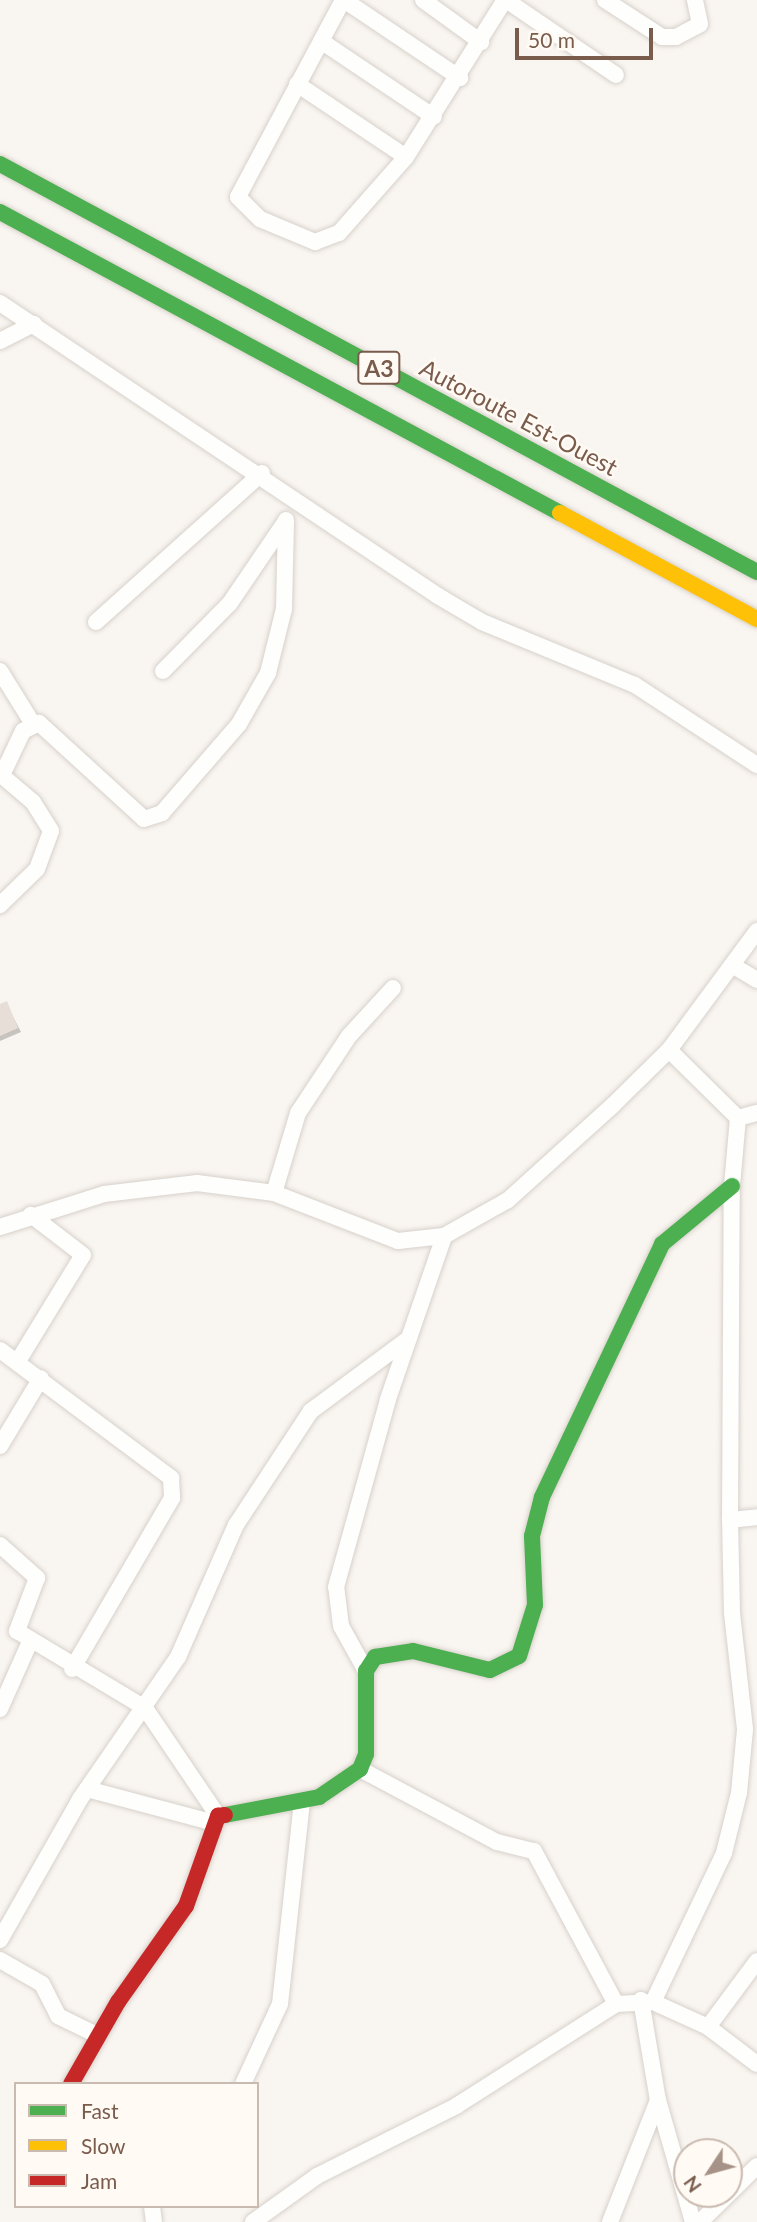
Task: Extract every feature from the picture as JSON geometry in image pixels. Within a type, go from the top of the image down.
[{"type":"main road","name":"Autoroute Est-Ouest","points":[[0,164],[757,572]]},
{"type":"main road","name":"A3","points":[[0,212],[757,619]]},
{"type":"main road","points":[[72,2082],[97,2035],[186,1906],[217,1820],[302,1803],[349,1782],[360,1769],[366,1754],[366,1671],[375,1657],[392,1650],[490,1670],[519,1656],[535,1605],[532,1536],[542,1497],[662,1244],[732,1186]]},
{"type":"street","points":[[460,78],[344,0],[240,186],[238,197],[260,219],[305,240],[324,240],[348,223],[406,157],[460,78],[505,0],[616,75]]},
{"type":"street","points":[[423,0],[481,41]]},
{"type":"street","points":[[606,0],[669,37],[690,33],[700,24],[695,0]]},
{"type":"street","points":[[321,41],[434,117]]},
{"type":"street","points":[[297,84],[406,157]]},
{"type":"street","points":[[0,303],[262,472],[482,622],[635,685],[757,765]]},
{"type":"street","points":[[0,341],[34,324]]},
{"type":"street","points":[[96,622],[262,472]]},
{"type":"street","points":[[163,671],[230,603],[286,520],[297,498]]},
{"type":"street","points":[[0,671],[33,724],[50,727],[144,819],[162,813],[239,724],[268,673],[284,609],[286,520]]},
{"type":"street","points":[[0,905],[37,869],[51,831],[33,802],[1,775],[16,743],[33,724]]},
{"type":"street","points":[[0,1227],[104,1194],[197,1183],[274,1193],[398,1241],[444,1236],[508,1200],[669,1050],[757,932]]},
{"type":"street","points":[[732,965],[757,980]]},
{"type":"street","points":[[274,1193],[298,1113],[349,1036],[393,988]]},
{"type":"street","points":[[669,1050],[738,1118]]},
{"type":"street","points":[[738,1118],[757,1113]]},
{"type":"street","points":[[692,2222],[658,2100],[647,2001],[724,1853],[739,1793],[745,1729],[732,1614],[730,1520],[732,1186],[738,1118]]},
{"type":"street","points":[[18,1361],[83,1255],[31,1215]]},
{"type":"street","points":[[366,1671],[341,1626],[336,1587],[408,1339],[444,1236]]},
{"type":"street","points":[[0,1940],[87,1789],[145,1708],[203,1610],[236,1525],[311,1411],[408,1339]]},
{"type":"street","points":[[0,1350],[164,1469],[173,1488],[72,1669]]},
{"type":"street","points":[[0,1446],[41,1378]]},
{"type":"street","points":[[730,1520],[757,1517]]},
{"type":"street","points":[[0,1545],[37,1578],[16,1625],[29,1644],[145,1708],[217,1820]]},
{"type":"street","points":[[0,1709],[29,1644]]},
{"type":"street","points":[[360,1769],[497,1842],[534,1851],[616,2004]]},
{"type":"street","points":[[87,1789],[217,1820]]},
{"type":"street","points":[[244,2082],[280,2004],[302,1803]]},
{"type":"street","points":[[0,1960],[42,1984],[58,2016],[97,2035]]},
{"type":"street","points":[[708,2027],[757,1961]]},
{"type":"street","points":[[253,2222],[317,2176],[456,2106],[616,2004],[647,2001],[708,2027],[757,2064]]},
{"type":"street","points":[[610,2222],[658,2100]]},
{"type":"street","points":[[700,2222],[757,2166]]},
{"type":"building","points":[[7,1001],[18,1028],[0,1036],[0,1004]]},
{"type":"traffic: fast","points":[[0,164],[757,572]]},
{"type":"traffic: fast","points":[[0,212],[560,513]]},
{"type":"traffic: fast","points":[[225,1815],[319,1797],[360,1769],[366,1754],[366,1671],[375,1657],[413,1651],[490,1670],[519,1656],[535,1605],[532,1536],[542,1497],[662,1244],[732,1186]]},
{"type":"traffic: slow","points":[[560,513],[757,619]]},
{"type":"traffic: jam","points":[[72,2082],[118,2002],[186,1906],[218,1816],[225,1815]]}]
